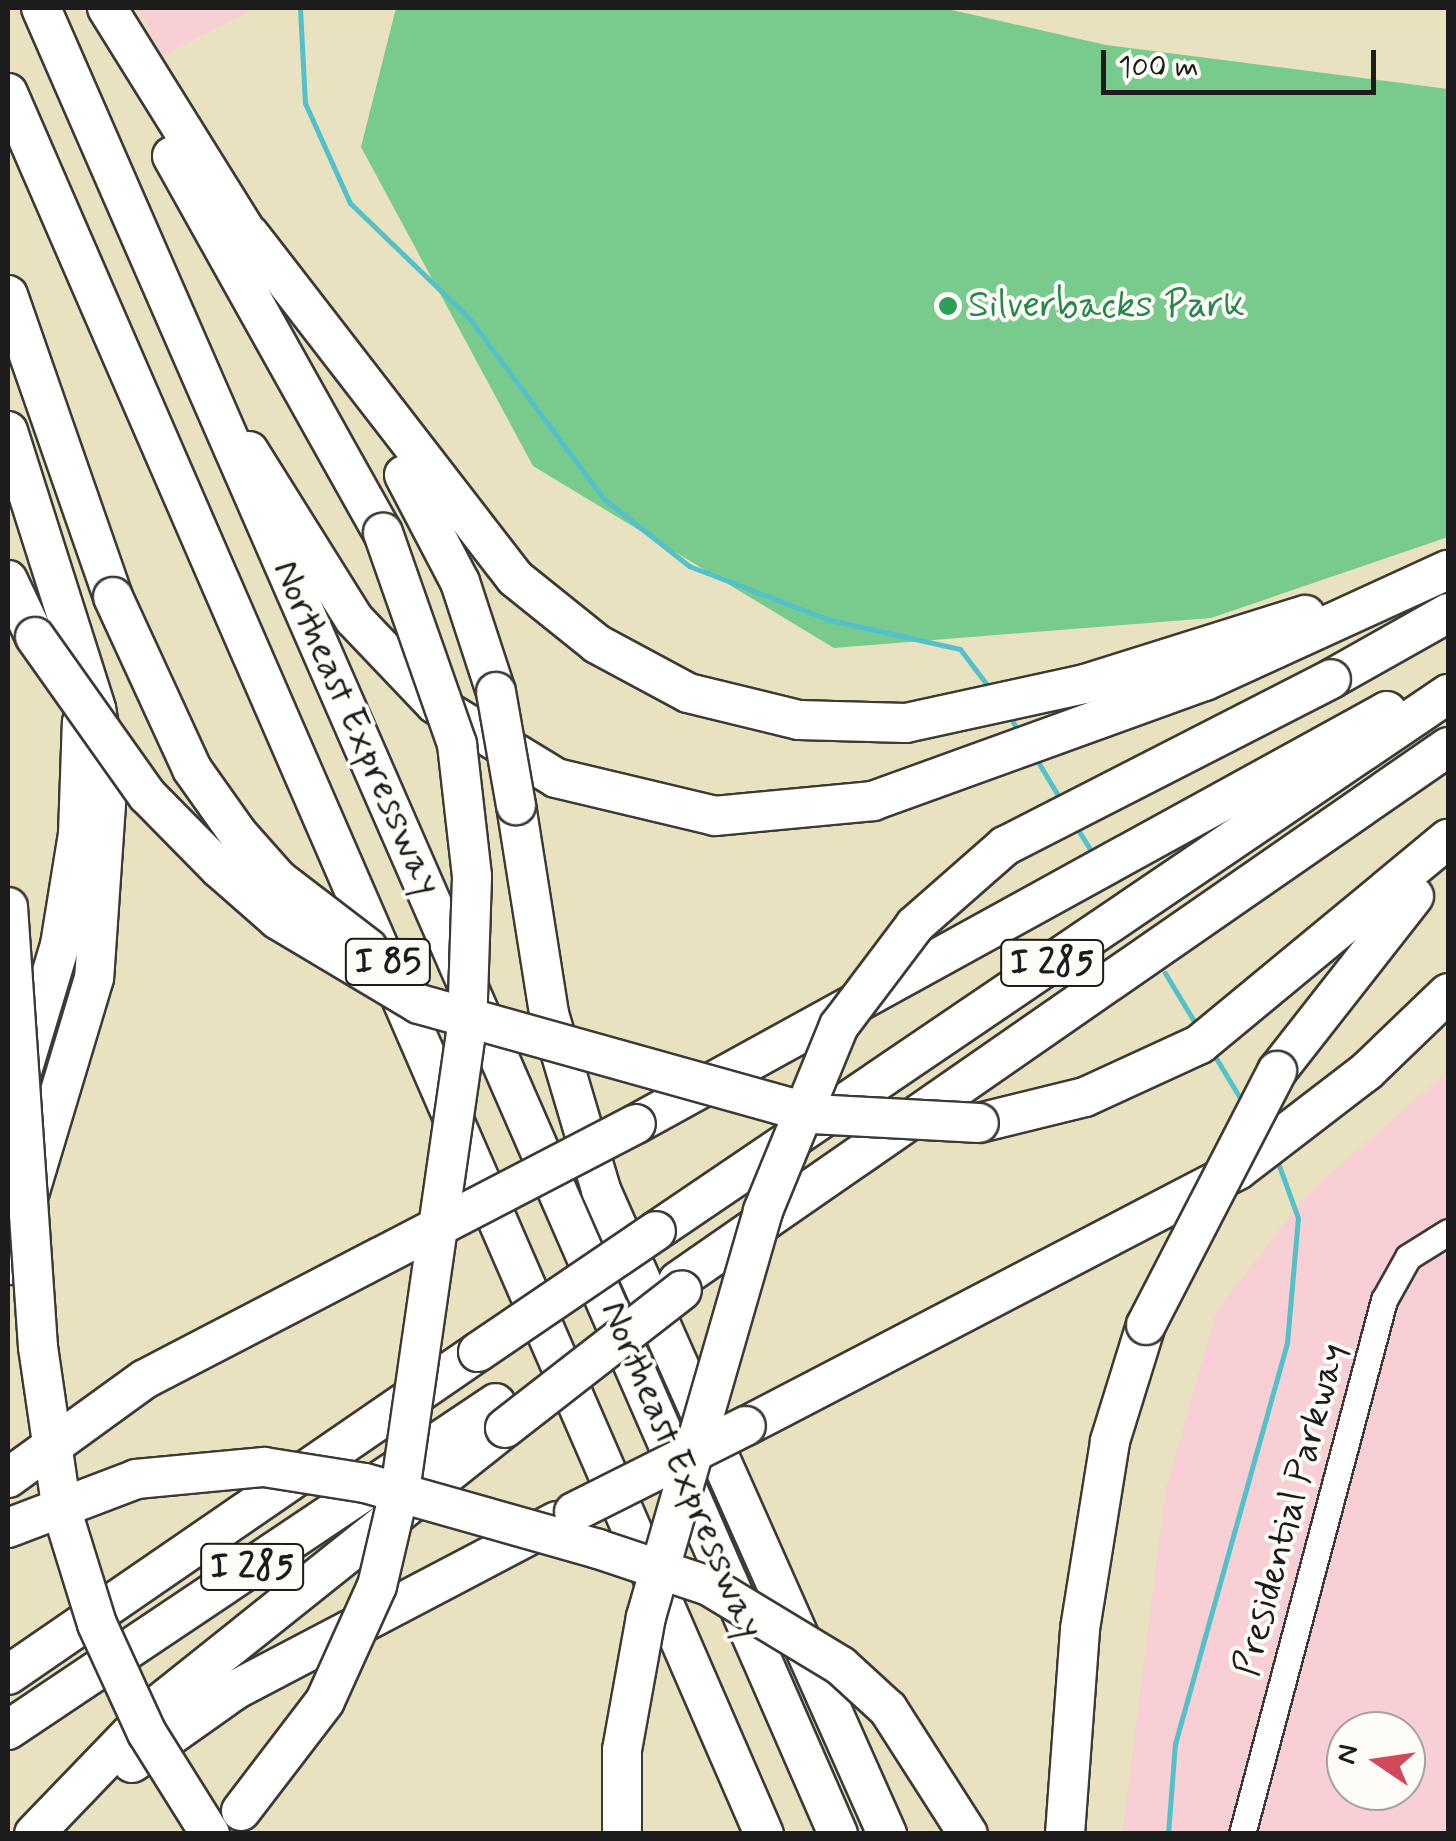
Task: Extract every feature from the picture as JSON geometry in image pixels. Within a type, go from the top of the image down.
[{"type":"highway","name":"Northeast Expressway","points":[[42,8],[838,1834]]},
{"type":"highway","points":[[105,8],[426,513],[496,692],[549,1014],[601,1190],[888,1834]]},
{"type":"highway","points":[[8,907],[38,1346],[62,1511],[97,1624],[147,1733],[210,1834],[232,1822],[325,1701],[377,1586],[401,1484],[468,1028],[472,876],[457,744],[384,533],[216,243],[105,8]]},
{"type":"highway","name":"Northeast Expressway","points":[[8,93],[764,1834]]},
{"type":"highway","points":[[250,235],[515,578],[597,644],[688,693],[798,720],[906,723],[978,710],[1291,621],[1448,554]]},
{"type":"highway","points":[[8,295],[113,597],[192,769],[279,880],[339,930],[452,998],[663,1075]]},
{"type":"highway","points":[[218,414],[283,494],[354,619],[434,704],[556,778],[715,816],[873,801],[1205,681],[1448,570]]},
{"type":"highway","points":[[8,431],[74,645],[108,775],[106,902],[94,978],[8,1265]]},
{"type":"highway","points":[[8,580],[34,637],[147,795],[278,920],[419,1004],[813,1114],[920,1126],[1015,1116],[1140,1076],[1208,1039],[1448,839]]},
{"type":"highway","points":[[622,1834],[622,1750],[646,1617],[763,1210],[840,1026],[916,924],[1005,846],[1448,613]]},
{"type":"highway","points":[[8,1111],[60,945],[78,834],[74,645]]},
{"type":"highway","points":[[8,1478],[145,1379],[636,1124],[1105,862],[1448,678]]},
{"type":"highway","name":"I 285","points":[[8,1675],[1448,694]]},
{"type":"highway","name":"I 285","points":[[8,1730],[500,1415],[852,1163],[1448,747]]},
{"type":"highway","points":[[1065,1834],[1080,1629],[1110,1441],[1146,1325],[1277,1071],[1357,961],[1448,861]]},
{"type":"highway","points":[[45,1834],[170,1730],[234,1690],[1238,1170],[1367,1071],[1448,994]]},
{"type":"highway","points":[[34,1834],[159,1704],[500,1415]]},
{"type":"highway","points":[[8,1528],[136,1479],[264,1467],[365,1483],[598,1549],[709,1586],[841,1666],[888,1709],[968,1834]]},
{"type":"street","name":"Presidential Parkway","points":[[1242,1834],[1384,1300],[1408,1257],[1448,1232]]},
{"type":"shaded area","points":[[139,8],[255,8],[161,57]]},
{"type":"shaded area","points":[[1448,1071],[1448,1833],[1122,1834],[1166,1489],[1216,1312],[1306,1195]]},
{"type":"green space","name":"Silverbacks Park","points":[[396,8],[943,8],[1106,45],[1448,89],[1448,537],[1211,618],[834,648],[533,466],[361,147]]},
{"type":"waterway","points":[[300,8],[305,103],[350,203],[469,318],[604,499],[689,566],[830,620],[960,649],[991,690]]},
{"type":"waterway","points":[[1010,716],[1017,729]]},
{"type":"waterway","points":[[1038,762],[1062,802]]},
{"type":"waterway","points":[[1075,825],[1093,854]]},
{"type":"waterway","points":[[1165,973],[1197,1026]]},
{"type":"waterway","points":[[1213,1053],[1243,1103]]},
{"type":"waterway","points":[[1168,1834],[1175,1744],[1287,1343],[1298,1218],[1277,1160]]},
{"type":"place","name":"Silverbacks Park","points":[[948,306]]}]
